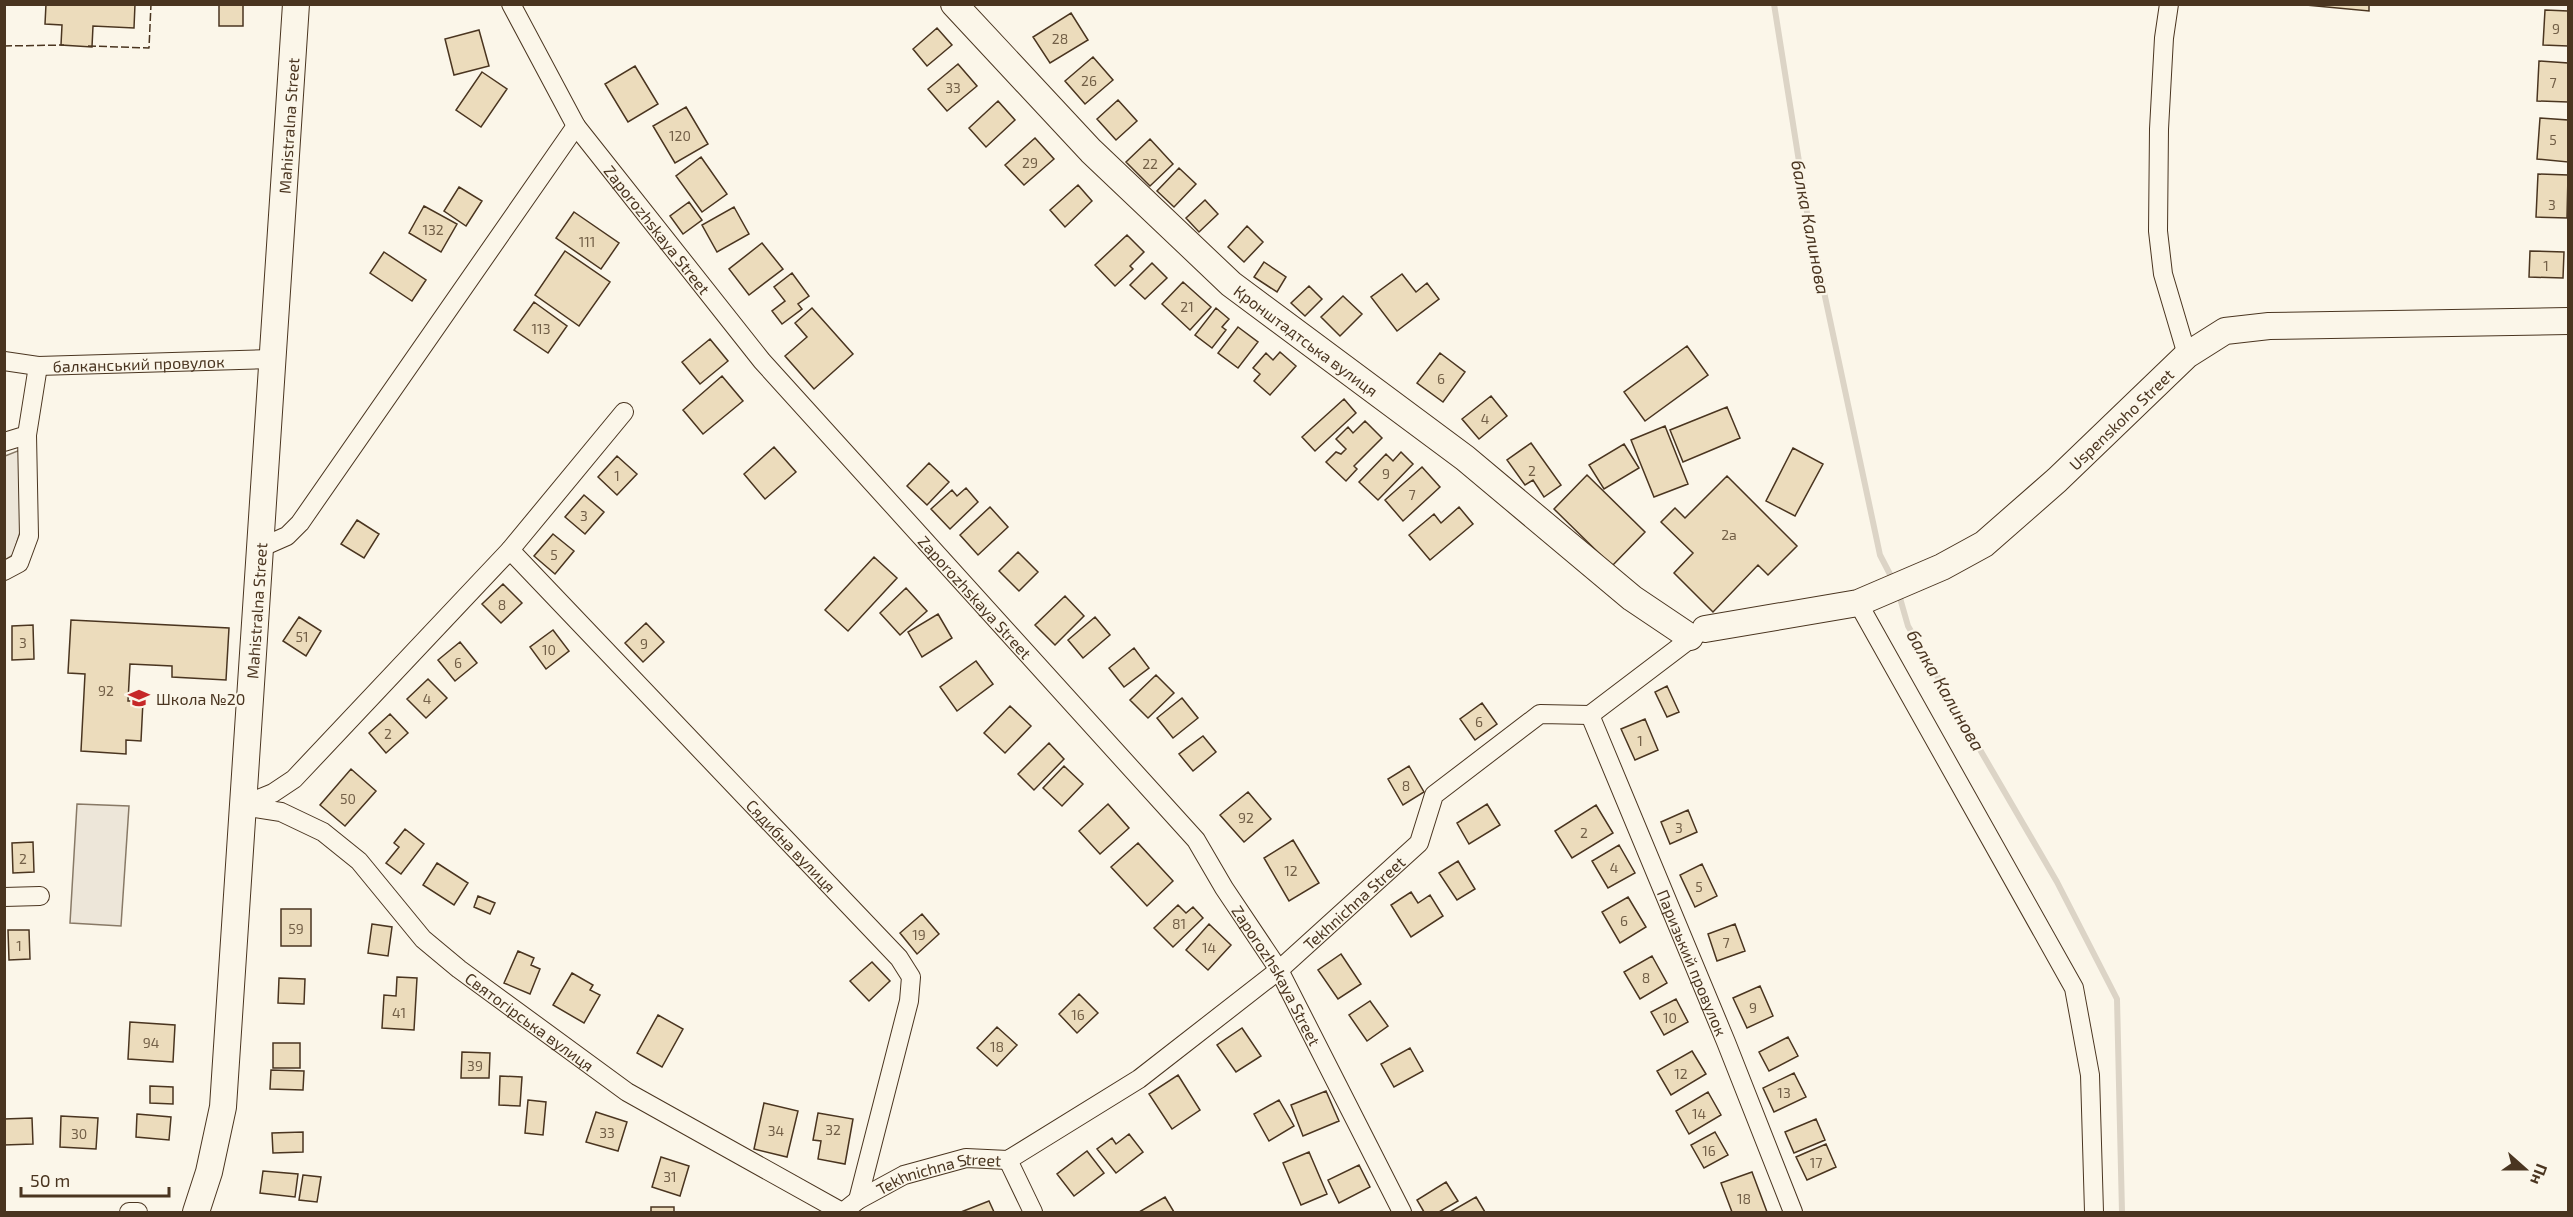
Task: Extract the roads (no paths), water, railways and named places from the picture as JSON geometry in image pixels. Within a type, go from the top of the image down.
[{"type":"street","name":"Mahistralna Street","points":[[196,1212],[209,1172],[223,1107],[252,657],[262,547],[296,4]]},
{"type":"street","name":"Zaporozhskaya Street","points":[[512,4],[576,126],[762,361],[1196,840],[1224,888],[1279,970],[1402,1212]]},
{"type":"street","name":"Кронштадтська вулиця","points":[[954,4],[1091,151],[1231,284],[1465,458],[1632,598],[1698,633]]},
{"type":"street","points":[[2169,4],[2164,38],[2159,129],[2158,231],[2163,274],[2187,355]]},
{"type":"street","points":[[262,547],[287,536],[300,523],[576,126]]},
{"type":"street","name":"Uspenskoho Street","points":[[1698,633],[1858,603],[1942,567],[1984,544],[2057,480],[2187,355],[2225,331],[2269,326],[2568,321]]},
{"type":"street","name":"балканський провулок","points":[[4,361],[38,366],[272,359]]},
{"type":"street","points":[[4,571],[19,563],[29,536],[27,435],[38,366]]},
{"type":"street","points":[[242,806],[273,793],[294,779],[510,550],[624,412]]},
{"type":"street","points":[[4,442],[27,435]]},
{"type":"street","name":"Сядибна вулиця","points":[[510,550],[899,958],[911,977],[909,1001],[858,1200]]},
{"type":"street","points":[[1858,603],[2074,988],[2090,1075],[2094,1212]]},
{"type":"street","points":[[1590,715],[1698,633]]},
{"type":"street","name":"Tekhnichna Street","points":[[843,1212],[858,1200],[904,1174],[966,1158],[1008,1160],[1139,1079],[1279,970],[1419,843],[1434,795],[1540,714],[1590,715]]},
{"type":"street","name":"Паризький провулок","points":[[1590,715],[1726,1042],[1793,1212]]},
{"type":"street","name":"Святогірська вулиця","points":[[242,806],[281,812],[323,832],[359,861],[432,946],[459,969],[617,1086],[843,1212]]},
{"type":"street","points":[[4,897],[40,896]]},
{"type":"street","points":[[1008,1160],[1033,1212]]},
{"type":"street","points":[[129,1212],[138,1212]]},
{"type":"waterway","name":"балка Калинова","points":[[1774,4],[1807,212],[1880,555],[1894,582]]},
{"type":"waterway","name":"балка Калинова","points":[[1898,591],[1908,626],[2057,882],[2117,999],[2122,1212]]},
{"type":"place","name":"Школа №20","points":[[139,698]]}]
